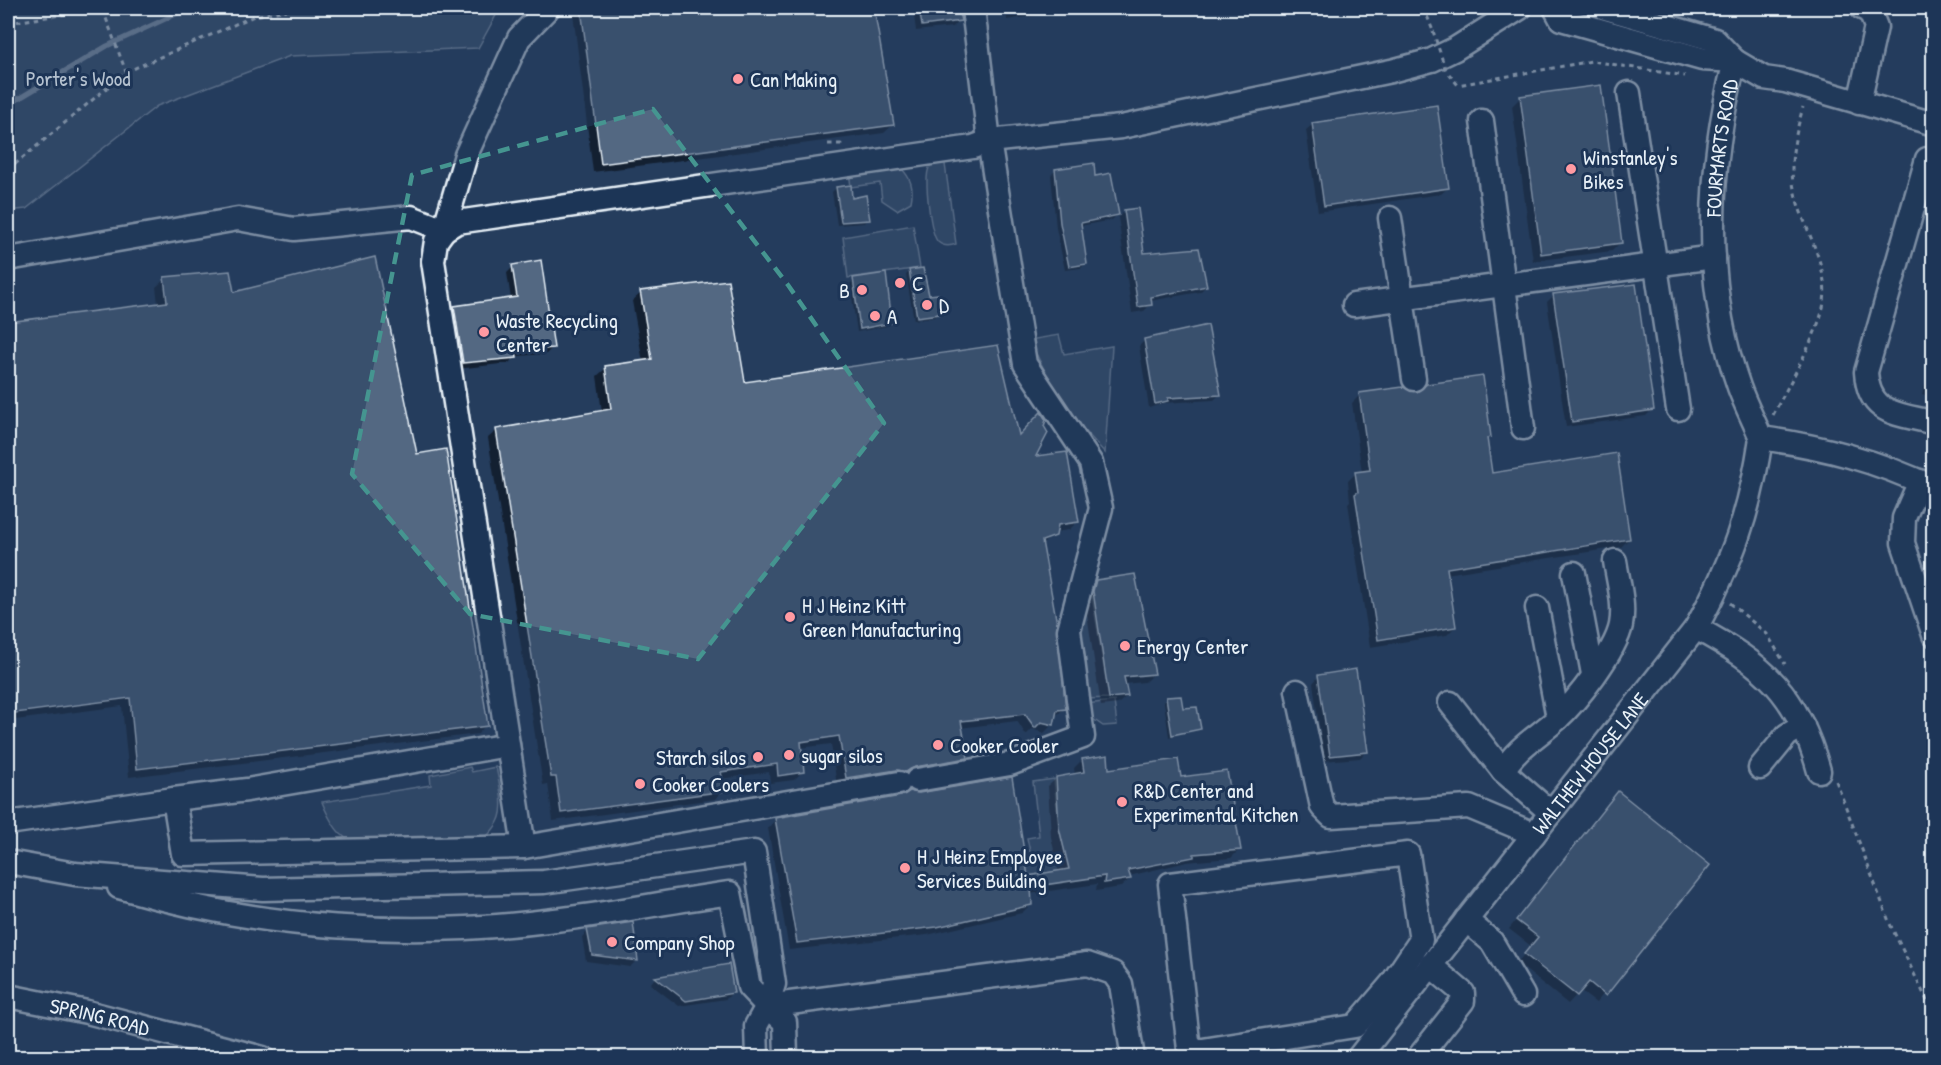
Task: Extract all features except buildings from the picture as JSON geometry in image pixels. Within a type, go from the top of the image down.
[{"type":"street","points":[[524,847],[433,261],[436,241],[444,230],[466,155],[519,38],[548,8]]},
{"type":"street","points":[[174,799],[183,854],[524,847],[1010,764],[1083,736],[1069,630],[1101,508],[1091,463],[1025,364],[989,141],[973,8]]},
{"type":"street","points":[[444,230],[457,222],[973,147],[989,141],[1121,127],[1391,71],[1432,60],[1455,50],[1520,8]]},
{"type":"street","points":[[1555,8],[1561,19],[1702,59],[1735,60]]},
{"type":"street","points":[[1605,8],[1715,40],[1735,60]]},
{"type":"street","points":[[1859,104],[1876,27],[1870,12],[1862,8]]},
{"type":"street","name":"FOURMARTS ROAD","points":[[1761,438],[1739,386],[1726,339],[1714,257],[1712,223],[1717,156],[1735,60],[1764,78],[1808,88],[1934,124]]},
{"type":"street","points":[[1629,93],[1678,409]]},
{"type":"street","points":[[1482,121],[1523,428]]},
{"type":"street","points":[[1927,159],[1866,372],[1867,387],[1872,399],[1885,410],[1934,423]]},
{"type":"street","points":[[8,259],[238,219],[294,229],[411,217],[444,230]]},
{"type":"street","points":[[1390,218],[1414,379]]},
{"type":"street","points":[[1354,305],[1714,257]]},
{"type":"street","points":[[1761,438],[1851,454],[1927,484],[1904,518],[1903,543],[1934,635]]},
{"type":"street","name":"WALTHEW HOUSE LANE","points":[[1359,1058],[1696,628],[1716,592],[1743,527],[1754,487],[1761,438]]},
{"type":"street","points":[[1503,771],[1510,759],[1558,718],[1593,674],[1615,641],[1621,626],[1622,606],[1615,561]]},
{"type":"street","points":[[1574,573],[1593,674]]},
{"type":"street","points":[[1537,608],[1558,718]]},
{"type":"street","points":[[1696,628],[1740,652],[1771,678],[1803,726],[1827,774]]},
{"type":"street","points":[[1297,691],[1322,807],[1330,816],[1469,807],[1534,834]]},
{"type":"street","points":[[1450,703],[1503,771],[1551,813]]},
{"type":"street","points":[[1760,768],[1787,735],[1803,726]]},
{"type":"street","points":[[8,824],[247,790],[508,745]]},
{"type":"street","points":[[8,862],[75,874],[263,889],[544,882],[754,852],[774,984],[767,1006],[756,1026],[757,1058]]},
{"type":"street","points":[[1408,854],[1421,940],[1392,982],[1355,1026],[1275,1048],[1190,1055],[1170,884],[1408,854]]},
{"type":"street","points":[[75,874],[148,896],[251,916],[344,928],[448,929],[554,920],[730,893],[749,987],[785,1022],[786,1058]]},
{"type":"street","points":[[1466,920],[1492,942],[1523,995]]},
{"type":"street","points":[[767,1006],[1088,964],[1113,973],[1121,984],[1133,1058]]},
{"type":"street","points":[[1418,1058],[1463,1001],[1463,993],[1430,965]]},
{"type":"street","name":"SPRING ROAD","points":[[8,996],[87,1012],[263,1058]]},
{"type":"path","points":[[8,170],[126,72],[254,16],[299,8]]},
{"type":"path","points":[[1424,8],[1446,71],[1458,85],[1592,61],[1631,69],[1689,75]]},
{"type":"path","points":[[8,23],[104,9],[126,72]]},
{"type":"path","points":[[1761,438],[1808,346],[1824,303],[1822,271],[1795,194],[1790,157],[1808,88]]},
{"type":"path","points":[[1716,592],[1767,634],[1786,667]]},
{"type":"path","points":[[1827,774],[1890,924],[1934,1015]]},
{"type":"highlighted area","points":[[653,109],[788,285],[884,423],[698,659],[470,614],[352,474],[412,175]]},
{"type":"green space","name":"Porter's Wood","points":[[8,8],[500,8],[478,48],[290,56],[157,106],[26,209],[8,211]]},
{"type":"green space","points":[[944,157],[956,244],[950,246],[940,244],[935,237],[930,218],[928,194],[929,168],[935,161]]},
{"type":"green space","points":[[901,168],[911,184],[912,197],[911,202],[897,210],[882,200],[880,183],[851,187],[849,171]]},
{"type":"green space","points":[[913,225],[920,268],[848,278],[843,237]]},
{"type":"green space","points":[[1059,335],[1064,354],[1112,346],[1105,453],[1063,406],[1029,340]]},
{"type":"green space","points":[[1090,584],[1109,698],[1085,699],[1077,631]]},
{"type":"green space","points":[[1114,701],[1117,725],[1103,726],[1086,714],[1085,704]]},
{"type":"green space","points":[[470,767],[472,772],[496,767],[501,795],[501,810],[497,824],[488,835],[477,839],[374,843],[348,839],[336,828],[322,802],[431,785],[430,775]]},
{"type":"green space","points":[[1054,779],[1059,828],[1069,869],[1028,876],[1025,860],[1031,856],[1027,838],[1039,836],[1033,782]]},
{"type":"waterway","points":[[8,105],[107,46],[189,8]]},
{"type":"place","name":"Can Making","points":[[738,79]]},
{"type":"place","name":"Winstanley's Bikes","points":[[1571,169]]},
{"type":"place","name":"C","points":[[900,283]]},
{"type":"place","name":"B","points":[[862,290]]},
{"type":"place","name":"D","points":[[927,305]]},
{"type":"place","name":"A","points":[[875,316]]},
{"type":"place","name":"Waste Recycling Center","points":[[484,332]]},
{"type":"place","name":"H J Heinz Kitt Green Manufacturing","points":[[790,617]]},
{"type":"place","name":"Energy Center","points":[[1125,646]]},
{"type":"place","name":"Cooker Cooler","points":[[938,745]]},
{"type":"place","name":"sugar silos","points":[[789,755]]},
{"type":"place","name":"Starch silos","points":[[758,757]]},
{"type":"place","name":"Cooker Coolers","points":[[640,784]]},
{"type":"place","name":"R&D Center and Experimental Kitchen","points":[[1122,802]]},
{"type":"place","name":"H J Heinz Employee Services Building","points":[[905,868]]},
{"type":"place","name":"Company Shop","points":[[612,942]]}]
